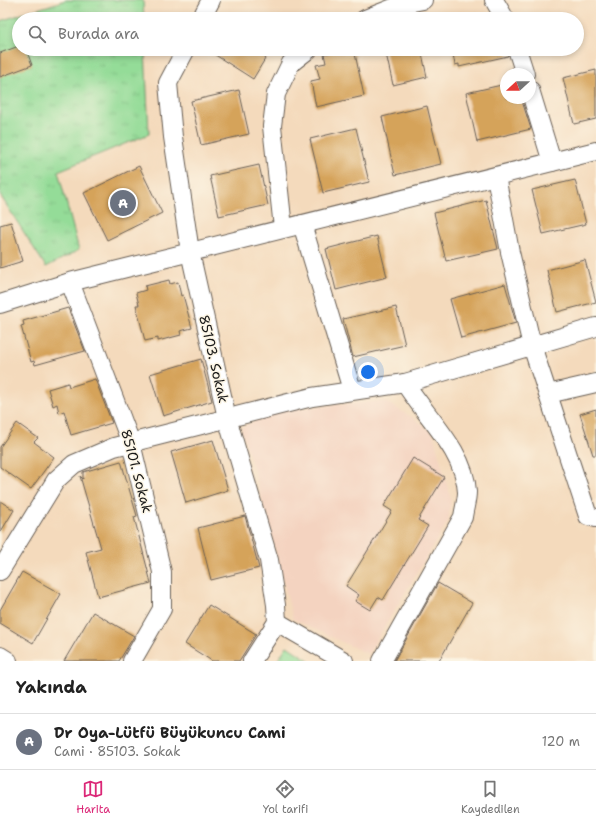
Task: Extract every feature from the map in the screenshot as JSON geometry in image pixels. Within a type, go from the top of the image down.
[{"type":"street","points":[[205,12],[211,0]]},
{"type":"street","points":[[383,12],[403,4],[423,0]]},
{"type":"street","points":[[494,0],[501,12]]},
{"type":"street","name":"85103. Sokak","points":[[182,56],[168,83],[173,137],[190,252],[227,418],[270,560],[277,622]]},
{"type":"street","points":[[284,228],[272,126],[276,94],[291,63],[300,56]]},
{"type":"street","points":[[519,56],[523,68]]},
{"type":"street","points":[[534,104],[552,162]]},
{"type":"street","points":[[0,304],[70,282],[596,151]]},
{"type":"street","points":[[496,176],[510,252],[532,346],[588,516],[596,518]]},
{"type":"street","points":[[302,224],[352,390]]},
{"type":"street","name":"85101. Sokak","points":[[70,282],[131,443],[162,572],[162,609],[132,661]]},
{"type":"street","points":[[0,571],[56,480],[74,464],[114,447],[312,397],[352,390],[381,388],[405,383],[596,326]]},
{"type":"street","points":[[382,661],[462,517],[467,492],[454,452],[434,422],[417,403],[405,383]]},
{"type":"street","points":[[548,394],[596,383]]},
{"type":"street","points":[[252,661],[277,622],[344,661]]},
{"type":"street","points":[[0,656],[8,661]]},
{"type":"shaded area","points":[[384,401],[413,418],[433,433],[451,500],[448,521],[368,654],[293,619],[257,481],[241,428],[278,410]]},
{"type":"green space","points":[[66,0],[143,0],[144,12],[28,12]]},
{"type":"green space","points":[[12,17],[12,56],[145,56],[149,134],[58,171],[79,250],[46,267],[0,195],[0,21]]},
{"type":"green space","points":[[287,646],[310,661],[277,661]]},
{"type":"building","points":[[12,49],[12,56],[29,56],[32,65],[0,77],[0,53]]},
{"type":"building","points":[[217,56],[267,56],[253,79]]},
{"type":"building","points":[[324,56],[355,56],[364,96],[316,107],[311,81],[320,79],[316,65],[326,63]]},
{"type":"building","points":[[387,56],[422,56],[427,77],[393,85]]},
{"type":"building","points":[[453,56],[508,56],[459,67],[459,64],[455,65]]},
{"type":"building","points":[[596,70],[596,119],[574,124],[563,78]]},
{"type":"building","points":[[500,85],[500,104],[523,104],[531,129],[477,142],[466,93]]},
{"type":"building","points":[[239,90],[249,134],[201,145],[191,101]]},
{"type":"building","points":[[427,106],[441,164],[395,175],[382,117]]},
{"type":"building","points":[[356,128],[369,182],[323,193],[310,139]]},
{"type":"building","points":[[259,165],[268,205],[219,216],[210,176]]},
{"type":"building","points":[[139,166],[162,213],[107,240],[84,193]]},
{"type":"building","points":[[575,180],[586,224],[543,234],[532,190]]},
{"type":"building","points":[[486,200],[498,249],[446,261],[434,213]]},
{"type":"building","points":[[11,222],[23,261],[0,268],[0,225]]},
{"type":"building","points":[[377,236],[387,277],[336,290],[326,249]]},
{"type":"building","points":[[585,260],[596,302],[557,312],[547,270]]},
{"type":"building","points":[[169,280],[170,284],[178,282],[181,296],[183,295],[192,328],[180,331],[181,335],[158,341],[158,338],[145,341],[136,305],[139,305],[136,293],[146,290],[145,286]]},
{"type":"building","points":[[505,284],[516,323],[461,338],[450,299]]},
{"type":"building","points":[[396,307],[405,345],[353,357],[343,319]]},
{"type":"building","points":[[68,308],[85,351],[35,365],[34,361],[31,362],[21,326],[24,325],[23,321]]},
{"type":"building","points":[[201,359],[212,401],[163,416],[150,374]]},
{"type":"building","points":[[95,379],[112,423],[71,435],[64,411],[59,413],[57,404],[53,406],[48,389],[68,383],[69,387]]},
{"type":"building","points":[[596,409],[596,455],[593,455],[580,414]]},
{"type":"building","points":[[17,423],[38,438],[34,442],[54,457],[31,489],[0,467],[0,447]]},
{"type":"building","points":[[213,440],[228,490],[186,503],[171,452]]},
{"type":"building","points":[[413,458],[444,477],[418,520],[428,526],[383,600],[378,597],[370,610],[355,601],[359,595],[346,586],[392,511],[384,506]]},
{"type":"building","points":[[121,461],[137,516],[134,517],[151,583],[98,597],[86,552],[101,548],[80,476],[83,479],[83,472]]},
{"type":"building","points":[[0,501],[14,510],[0,533]]},
{"type":"building","points":[[245,516],[259,568],[211,580],[198,528]]},
{"type":"building","points":[[22,572],[61,594],[33,643],[0,623],[0,610]]},
{"type":"building","points":[[438,583],[472,603],[439,661],[394,661]]},
{"type":"building","points":[[209,605],[256,634],[239,661],[212,661],[185,644]]},
{"type":"building","points":[[93,612],[134,636],[119,661],[64,661]]},
{"type":"place","name":"Dr Oya-Lütfü Büyükuncu Cami","points":[[123,203]]}]
